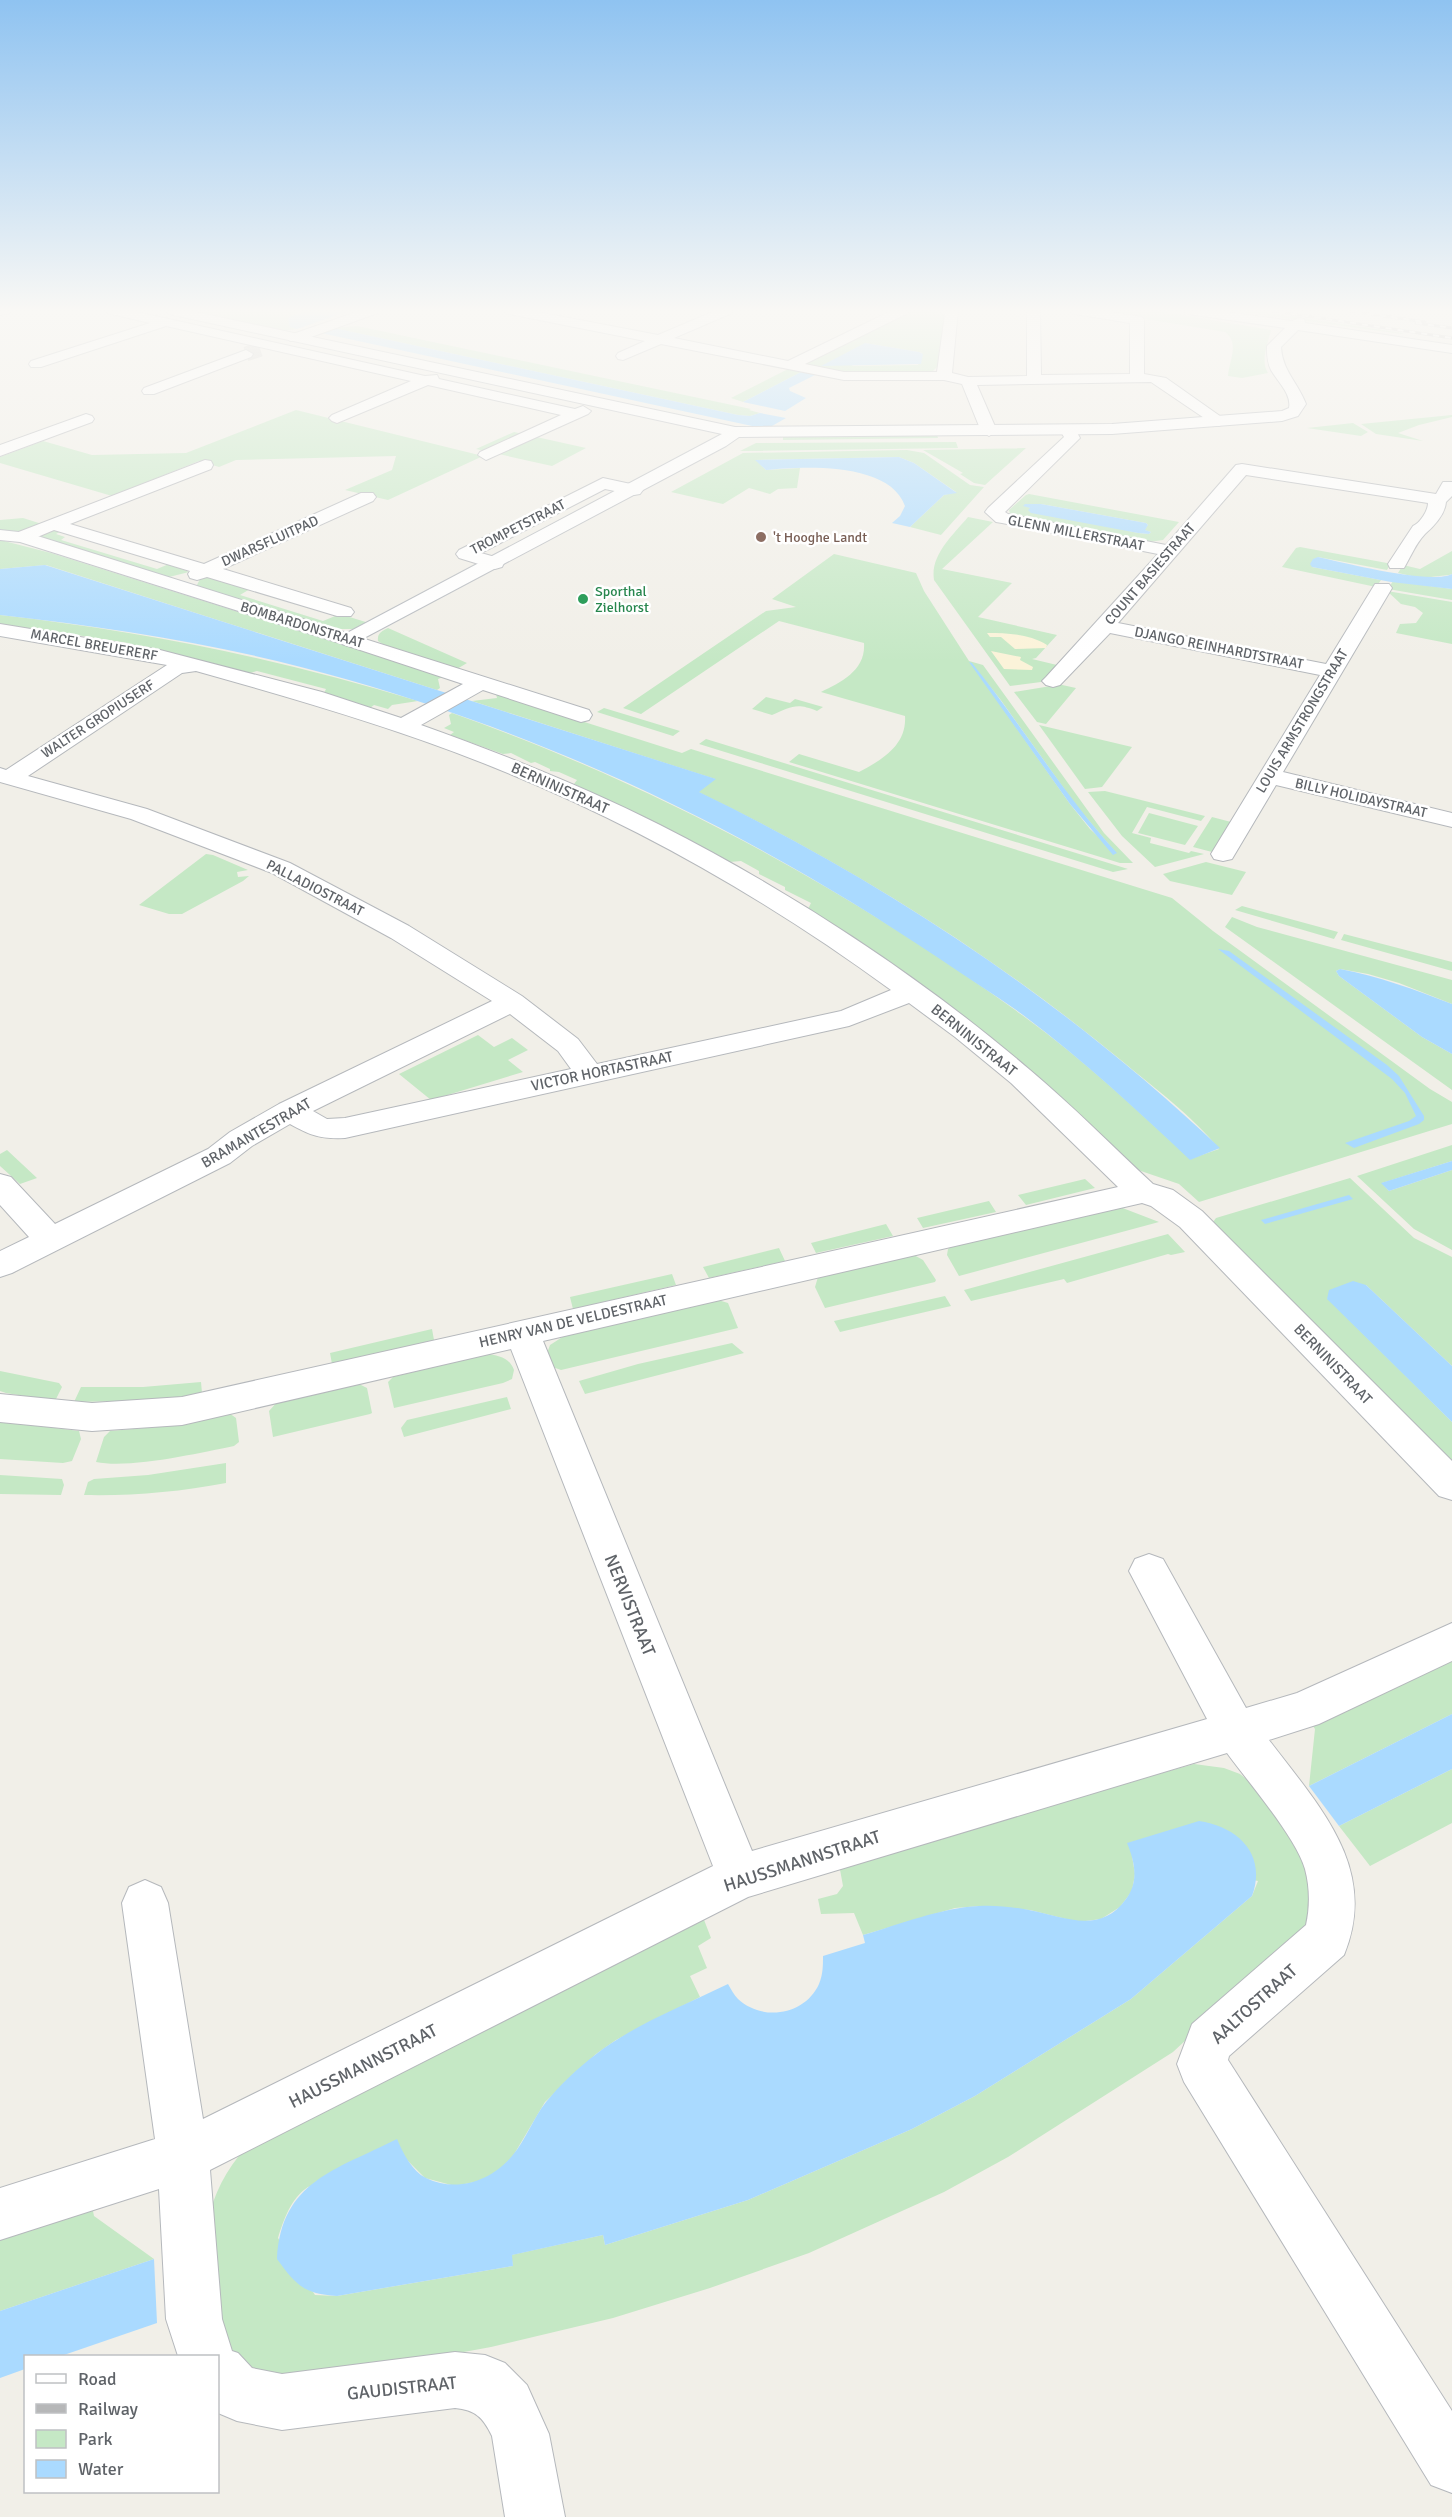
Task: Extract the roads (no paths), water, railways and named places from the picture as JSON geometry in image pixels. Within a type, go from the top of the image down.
[{"type":"street","points":[[0,451],[63,427]]},
{"type":"street","points":[[486,455],[546,427]]},
{"type":"street","points":[[713,427],[735,432],[989,431],[1096,427]]},
{"type":"street","name":"GLENN MILLERSTRAAT","points":[[1068,430],[1072,438],[994,512],[1002,518],[1169,550]]},
{"type":"street","name":"TROMPETSTRAAT","points":[[349,640],[634,490],[720,443],[735,432]]},
{"type":"street","points":[[53,524],[205,465]]},
{"type":"street","name":"COUNT BASIESTRAAT","points":[[1053,681],[1105,626],[1242,469],[1437,500]]},
{"type":"street","points":[[1396,564],[1419,530],[1424,528],[1437,507],[1437,500],[1442,498],[1452,482]]},
{"type":"street","name":"TROMPETSTRAAT","points":[[495,563],[465,554],[603,483],[634,490]]},
{"type":"street","name":"DWARSFLUITPAD","points":[[172,586],[367,497]]},
{"type":"street","name":"BOMBARDONSTRAAT","points":[[22,537],[53,524],[344,612]]},
{"type":"street","name":"BOMBARDONSTRAAT","points":[[0,535],[22,537],[349,640],[472,687],[581,715]]},
{"type":"street","name":"LOUIS ARMSTRONGSTRAAT","points":[[1223,854],[1382,588]]},
{"type":"street","name":"DJANGO REINHARDTSTRAAT","points":[[1105,626],[1332,671]]},
{"type":"street","name":"MARCEL BREUERERF","points":[[0,630],[160,656],[187,665]]},
{"type":"street","name":"BERNINISTRAAT","points":[[187,665],[196,665],[314,697],[502,762],[650,829],[743,879],[913,991],[1021,1077],[1142,1192],[1162,1198],[1191,1219],[1452,1485]]},
{"type":"street","name":"WALTER GROPIUSERF","points":[[5,776],[176,668],[187,665]]},
{"type":"street","points":[[403,726],[472,687]]},
{"type":"street","name":"PALLADIOSTRAAT","points":[[5,776],[139,814],[281,868],[400,932],[512,1002],[568,1044],[590,1074]]},
{"type":"street","name":"BILLY HOLIDAYSTRAAT","points":[[1269,776],[1452,820]]},
{"type":"street","name":"VICTOR HORTASTRAAT","points":[[290,1111],[322,1129],[345,1128],[849,1018],[913,991]]},
{"type":"street","name":"BRAMANTESTRAAT","points":[[0,1265],[219,1156],[241,1139],[290,1111],[512,1002]]},
{"type":"street","points":[[0,1185],[51,1240]]},
{"type":"street","name":"HENRY VAN DE VELDESTRAAT","points":[[0,1408],[92,1417],[182,1411],[1142,1192]]},
{"type":"street","name":"NERVISTRAAT","points":[[522,1333],[740,1877]]},
{"type":"street","name":"AALTOSTRAAT","points":[[1149,1571],[1235,1729],[1308,1828],[1328,1866],[1333,1906],[1327,1938],[1209,2041],[1202,2064],[1452,2464]]},
{"type":"street","name":"HAUSSMANNSTRAAT","points":[[0,2214],[183,2156],[740,1877],[1304,1710],[1452,1641]]},
{"type":"street","points":[[145,1903],[183,2156],[194,2319],[206,2355]]},
{"type":"street","name":"GAUDISTRAAT","points":[[219,2374],[237,2393],[282,2402],[455,2380],[485,2383],[507,2405],[520,2434],[535,2517]]},
{"type":"water","points":[[899,457],[914,463],[957,493],[944,495],[910,527],[892,523],[900,516],[905,506],[896,492],[882,481],[864,474],[823,468],[766,470],[755,460]]},
{"type":"water","points":[[1041,504],[1146,523],[1148,525],[1145,530],[1151,532],[1149,534],[1138,533],[1031,513],[1028,510],[1030,508],[1023,506]]},
{"type":"water","points":[[1318,557],[1407,575],[1441,577],[1452,574],[1452,589],[1391,582],[1312,567],[1310,564],[1313,559]]},
{"type":"water","points":[[45,565],[716,779],[699,792],[839,866],[973,950],[1038,995],[1100,1044],[1220,1148],[1190,1160],[1067,1049],[1013,1008],[940,959],[799,871],[728,832],[581,763],[506,732],[428,705],[306,668],[176,640],[0,615],[0,569]]},
{"type":"water","points":[[969,662],[1079,807],[1117,853],[1113,855],[1070,804]]},
{"type":"water","points":[[1218,949],[1229,951],[1387,1065],[1399,1076],[1424,1116],[1424,1120],[1419,1124],[1354,1148],[1345,1143],[1409,1121],[1416,1116],[1405,1093],[1392,1079]]},
{"type":"water","points":[[1340,969],[1383,979],[1452,1004],[1452,1054],[1422,1037],[1339,976],[1336,971]]},
{"type":"water","points":[[1452,1161],[1452,1170],[1389,1191],[1381,1183]]},
{"type":"water","points":[[1349,1195],[1353,1199],[1265,1224],[1261,1220]]},
{"type":"water","points":[[1353,1281],[1366,1285],[1452,1366],[1452,1422],[1327,1299],[1329,1290]]},
{"type":"water","points":[[1452,1714],[1452,1769],[1339,1826],[1309,1786]]},
{"type":"water","points":[[1199,1821],[1226,1829],[1246,1845],[1256,1868],[1256,1881],[1252,1896],[1131,1999],[975,2096],[912,2129],[748,2200],[605,2245],[603,2235],[512,2255],[513,2266],[337,2296],[316,2293],[302,2286],[277,2259],[281,2233],[289,2212],[301,2195],[333,2170],[397,2139],[412,2166],[426,2178],[438,2182],[461,2184],[484,2178],[504,2165],[512,2156],[546,2102],[576,2071],[610,2044],[660,2016],[728,1984],[738,1999],[759,2011],[783,2012],[794,2008],[804,2003],[819,1984],[823,1956],[865,1943],[863,1935],[950,1910],[964,1907],[998,1906],[1081,1921],[1105,1917],[1116,1910],[1126,1899],[1133,1886],[1134,1865],[1127,1843]]},
{"type":"water","points":[[154,2259],[157,2323],[64,2355],[24,2355],[24,2369],[0,2378],[0,2311]]},
{"type":"place","name":"'t Hooghe Landt","points":[[761,537]]},
{"type":"place","name":"Sporthal Zielhorst","points":[[583,599]]}]
